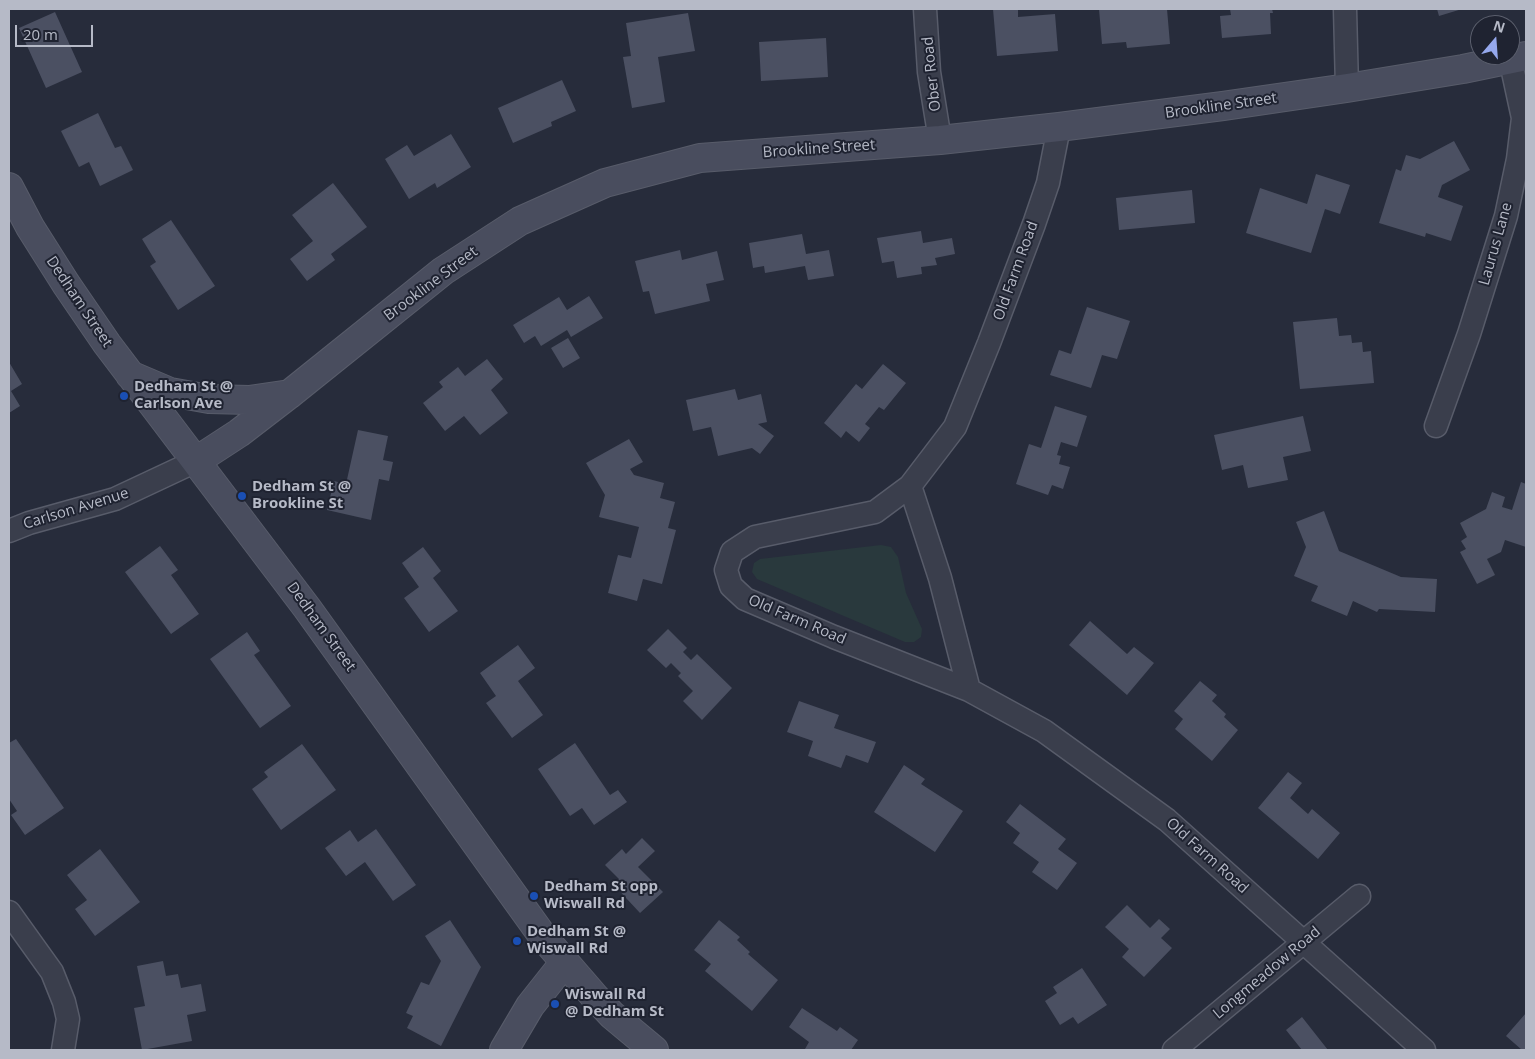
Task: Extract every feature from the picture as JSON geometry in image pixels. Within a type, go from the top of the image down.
[{"type":"main road","name":"Brookline Street","points":[[196,461],[239,433],[291,394],[443,271],[520,221],[605,183],[700,158],[940,140],[1059,127],[1347,88],[1481,65]]},
{"type":"main road","name":"Dedham Street","points":[[9,187],[30,227],[66,284],[128,373],[307,608],[538,930],[564,963],[612,1014],[654,1050]]},
{"type":"main road","points":[[128,373],[170,392],[209,399],[249,400],[291,394]]},
{"type":"main road","points":[[504,1050],[534,1000],[564,963]]},
{"type":"street","name":"Ober Road","points":[[925,9],[929,72],[940,140]]},
{"type":"street","points":[[1345,9],[1347,88]]},
{"type":"street","name":"Laurus Lane","points":[[1436,426],[1469,334],[1506,216],[1518,159],[1523,118],[1519,65]]},
{"type":"street","name":"Old Farm Road","points":[[1059,127],[1048,183],[1034,224],[955,428],[910,486],[875,512],[755,537],[732,552],[726,570],[731,586],[745,599],[834,637],[969,690],[1044,731],[1167,820],[1424,1050]]},
{"type":"street","name":"Carlson Avenue","points":[[9,531],[45,518],[115,499],[196,461]]},
{"type":"street","points":[[910,486],[940,578],[969,690]]},
{"type":"street","name":"Longmeadow Road","points":[[1174,1050],[1359,896]]},
{"type":"street","points":[[9,912],[52,972],[64,1002],[68,1019],[63,1050]]},
{"type":"shaded area","points":[[881,545],[891,547],[898,557],[906,593],[922,629],[921,637],[914,642],[905,642],[757,579],[752,572],[754,563],[760,559]]},
{"type":"building","points":[[993,9],[1018,9],[1018,17],[1055,14],[1058,51],[997,56]]},
{"type":"building","points":[[1099,9],[1167,9],[1170,44],[1127,48],[1126,42],[1102,44]]},
{"type":"building","points":[[1230,9],[1272,9],[1273,13],[1270,13],[1271,34],[1222,38],[1220,16],[1231,15]]},
{"type":"building","points":[[1437,9],[1462,9],[1439,16]]},
{"type":"building","points":[[55,12],[82,72],[46,88],[19,28]]},
{"type":"building","points":[[688,13],[695,51],[658,57],[665,102],[632,108],[623,57],[631,56],[626,23]]},
{"type":"building","points":[[826,38],[828,77],[761,81],[759,42]]},
{"type":"building","points":[[562,80],[576,111],[551,122],[552,126],[513,143],[498,108]]},
{"type":"building","points":[[98,113],[115,148],[121,146],[133,170],[100,186],[89,162],[79,167],[61,131]]},
{"type":"building","points":[[451,134],[471,167],[437,188],[435,183],[409,199],[385,159],[407,145],[414,156]]},
{"type":"building","points":[[1454,141],[1470,170],[1442,185],[1438,197],[1463,206],[1451,241],[1426,233],[1425,237],[1379,223],[1396,169],[1401,171],[1406,155],[1420,159]]},
{"type":"building","points":[[1316,174],[1350,185],[1340,214],[1325,209],[1311,253],[1246,233],[1260,188],[1307,204]]},
{"type":"building","points":[[333,183],[367,227],[331,254],[335,260],[307,281],[290,259],[313,241],[292,215]]},
{"type":"building","points":[[1192,190],[1195,223],[1119,230],[1116,198]]},
{"type":"building","points":[[171,220],[215,286],[178,310],[150,266],[156,262],[142,239]]},
{"type":"building","points":[[921,231],[923,243],[952,238],[955,254],[935,258],[937,265],[921,267],[922,274],[897,278],[894,261],[882,263],[877,238]]},
{"type":"building","points":[[802,234],[806,254],[829,250],[834,276],[808,280],[805,266],[765,273],[764,266],[753,268],[749,243]]},
{"type":"building","points":[[680,250],[682,260],[717,251],[724,280],[706,284],[710,301],[655,314],[649,291],[643,292],[635,261]]},
{"type":"building","points":[[589,296],[603,318],[571,337],[567,330],[541,346],[535,336],[524,343],[513,325],[559,297],[567,310]]},
{"type":"building","points":[[1087,307],[1130,321],[1117,359],[1102,355],[1091,388],[1050,375],[1059,350],[1071,354]]},
{"type":"building","points":[[1337,318],[1339,336],[1351,335],[1352,343],[1362,342],[1363,352],[1371,351],[1374,383],[1300,389],[1293,322]]},
{"type":"building","points":[[568,338],[580,358],[563,368],[551,348]]},
{"type":"building","points":[[487,359],[503,379],[491,390],[508,413],[480,435],[464,416],[445,431],[423,403],[443,387],[439,382],[458,367],[465,376]]},
{"type":"building","points":[[9,362],[22,384],[11,391],[20,406],[9,413]]},
{"type":"building","points":[[883,364],[906,383],[884,410],[879,407],[865,424],[870,428],[859,442],[846,431],[841,438],[824,423],[856,384],[862,389]]},
{"type":"building","points":[[735,389],[738,400],[761,394],[767,422],[758,424],[774,436],[760,454],[752,448],[718,456],[711,427],[693,431],[686,400]]},
{"type":"building","points":[[1055,406],[1087,416],[1077,447],[1061,442],[1057,455],[1061,456],[1059,464],[1070,467],[1063,489],[1052,485],[1048,495],[1016,484],[1029,444],[1041,448]]},
{"type":"building","points":[[1303,416],[1311,451],[1283,457],[1288,480],[1248,488],[1243,465],[1222,470],[1214,435]]},
{"type":"building","points":[[358,430],[388,436],[383,460],[393,462],[389,481],[379,479],[371,520],[327,510],[334,481],[346,484]]},
{"type":"building","points":[[629,439],[643,462],[630,469],[634,475],[664,483],[660,498],[675,502],[668,528],[676,530],[662,584],[643,579],[637,601],[608,593],[618,555],[631,558],[639,527],[599,517],[605,495],[586,463]]},
{"type":"building","points":[[1521,482],[1526,484],[1526,547],[1505,540],[1501,552],[1487,559],[1495,575],[1477,584],[1460,552],[1466,549],[1461,541],[1467,537],[1460,523],[1486,509],[1492,492],[1505,497],[1502,507],[1512,510]]},
{"type":"building","points":[[1324,511],[1339,551],[1401,577],[1437,579],[1435,612],[1379,609],[1377,612],[1353,601],[1347,616],[1311,601],[1318,586],[1294,576],[1306,547],[1296,522]]},
{"type":"building","points":[[160,546],[178,570],[171,575],[199,614],[171,634],[125,572]]},
{"type":"building","points":[[423,547],[441,571],[433,578],[458,611],[429,632],[404,598],[419,587],[402,563]]},
{"type":"building","points":[[1090,621],[1127,654],[1134,647],[1154,663],[1127,695],[1069,645]]},
{"type":"building","points":[[668,629],[687,648],[683,652],[691,660],[697,654],[732,688],[702,720],[683,701],[693,691],[678,676],[681,673],[671,663],[666,668],[647,650]]},
{"type":"building","points":[[247,632],[260,651],[254,655],[291,706],[260,728],[210,659]]},
{"type":"building","points":[[518,645],[535,668],[518,681],[543,715],[512,738],[486,703],[496,696],[480,673]]},
{"type":"building","points":[[1200,681],[1217,695],[1212,701],[1226,714],[1224,717],[1238,730],[1212,761],[1175,729],[1183,719],[1174,711]]},
{"type":"building","points":[[799,701],[839,715],[834,728],[876,742],[868,763],[846,755],[841,768],[808,756],[813,741],[787,732]]},
{"type":"building","points":[[16,739],[64,808],[25,835],[11,815],[17,811],[9,799],[9,743]]},
{"type":"building","points":[[575,743],[610,795],[618,790],[627,802],[594,825],[582,808],[570,816],[538,769]]},
{"type":"building","points":[[302,744],[336,790],[281,830],[252,789],[268,777],[264,772]]},
{"type":"building","points":[[904,765],[925,779],[921,784],[963,811],[935,852],[874,812]]},
{"type":"building","points":[[1288,772],[1302,783],[1290,798],[1308,814],[1312,809],[1340,833],[1318,859],[1258,808]]},
{"type":"building","points":[[1020,804],[1066,839],[1058,849],[1077,863],[1057,890],[1032,872],[1039,862],[1013,843],[1020,833],[1006,822]]},
{"type":"building","points":[[376,829],[416,885],[393,901],[365,862],[346,876],[325,848],[350,830],[358,842]]},
{"type":"building","points":[[642,838],[655,851],[638,867],[663,892],[640,913],[613,884],[619,879],[605,865],[622,849],[626,854]]},
{"type":"building","points":[[100,849],[140,902],[95,936],[75,909],[87,900],[67,875]]},
{"type":"building","points":[[1127,905],[1150,928],[1159,919],[1170,929],[1161,938],[1172,948],[1144,977],[1122,957],[1129,949],[1105,927]]},
{"type":"building","points":[[450,920],[481,967],[441,1046],[407,1028],[413,1016],[406,1013],[421,982],[429,985],[441,961],[425,936]]},
{"type":"building","points":[[719,920],[740,937],[737,940],[750,952],[748,954],[778,980],[752,1011],[705,971],[711,964],[694,950]]},
{"type":"building","points":[[163,961],[166,976],[178,974],[181,988],[201,984],[206,1011],[187,1015],[192,1041],[142,1050],[134,1008],[145,1006],[137,966]]},
{"type":"building","points":[[1082,968],[1107,1005],[1078,1024],[1073,1017],[1060,1025],[1045,1001],[1057,993],[1053,987]]},
{"type":"building","points":[[802,1008],[837,1031],[840,1027],[858,1040],[851,1050],[805,1049],[809,1042],[789,1027]]},
{"type":"building","points":[[1526,1013],[1526,1050],[1522,1050],[1506,1036]]},
{"type":"building","points":[[1302,1017],[1328,1050],[1302,1050],[1286,1030]]},
{"type":"place","name":"Dedham St @ Carlson Ave","points":[[124,396]]},
{"type":"place","name":"Dedham St @ Brookline St","points":[[242,496]]},
{"type":"place","name":"Dedham St opp Wiswall Rd","points":[[534,896]]},
{"type":"place","name":"Dedham St @ Wiswall Rd","points":[[517,941]]},
{"type":"place","name":"Wiswall Rd @ Dedham St","points":[[555,1004]]}]
